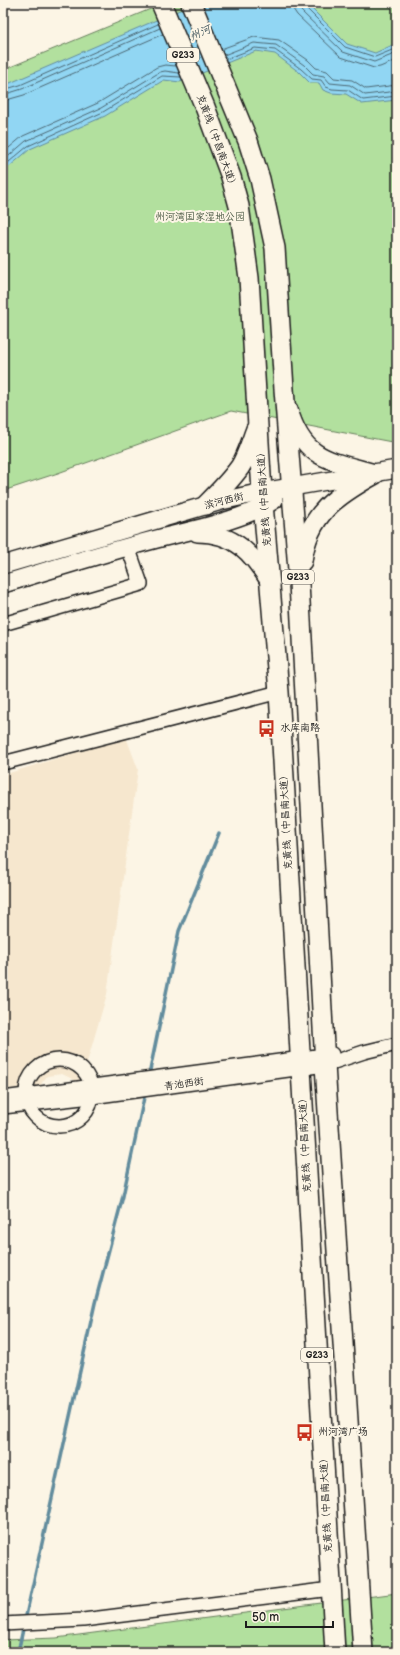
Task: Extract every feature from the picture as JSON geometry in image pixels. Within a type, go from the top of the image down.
[{"type":"highway","name":"克黄线（中昌南大道）","points":[[161,3],[205,107],[231,177],[239,206],[249,278],[263,499],[279,692],[335,1652]]},
{"type":"highway","name":"G233","points":[[191,3],[230,95],[260,179],[272,227],[275,248],[299,583],[325,1060],[363,1652]]},
{"type":"highway","points":[[206,505],[224,488],[240,467],[259,422]]},
{"type":"highway","points":[[299,583],[302,556],[306,541],[322,512],[342,493],[375,474]]},
{"type":"main road","points":[[284,388],[294,427],[310,448],[321,457],[375,474]]},
{"type":"main road","points":[[291,488],[397,469]]},
{"type":"main road","name":"滨河西街","points":[[3,584],[128,546],[227,520],[263,499],[291,488]]},
{"type":"main road","name":"滨河西街","points":[[3,565],[206,505],[263,499]]},
{"type":"main road","points":[[179,533],[206,533],[219,535],[231,540],[243,547],[253,557],[271,584]]},
{"type":"street","points":[[3,624],[141,584],[128,546]]},
{"type":"street","points":[[3,763],[279,692]]},
{"type":"street","name":"青池西街","points":[[3,1107],[27,1100],[325,1060],[397,1044]]},
{"type":"street","points":[[54,1060],[64,1060],[74,1064],[83,1070],[89,1079],[91,1092],[87,1111],[79,1119],[70,1124],[59,1126],[48,1124],[38,1118],[31,1110],[27,1100],[26,1089],[29,1079],[35,1070],[54,1060]]},
{"type":"street","name":"青池西街","points":[[3,1098],[27,1100]]},
{"type":"street","points":[[5,1624],[58,1622],[331,1589]]},
{"type":"shaded area","points":[[126,737],[138,769],[107,994],[81,1083],[62,1074],[47,1076],[38,1088],[3,1089],[3,775]]},
{"type":"green space","name":"州河湾国家湿地公园","points":[[165,3],[397,3],[397,443],[231,411],[58,473],[3,491],[3,70]]},
{"type":"green space","points":[[397,1593],[397,1652],[3,1652],[3,1640],[56,1638]]},
{"type":"water","name":"州河","points":[[201,3],[306,3],[347,44],[375,53],[397,43],[397,100],[362,104],[346,94],[331,93],[323,90],[319,83],[310,83],[299,72],[275,54],[256,51],[180,82],[164,80],[105,116],[30,149],[3,172],[3,86],[182,9]]},
{"type":"waterway","points":[[149,1075],[179,931],[219,833]]},
{"type":"waterway","points":[[18,1652],[95,1303],[123,1196],[145,1093]]},
{"type":"place","name":"水库南路","points":[[267,728]]},
{"type":"place","name":"州河湾广场","points":[[305,1432]]}]
